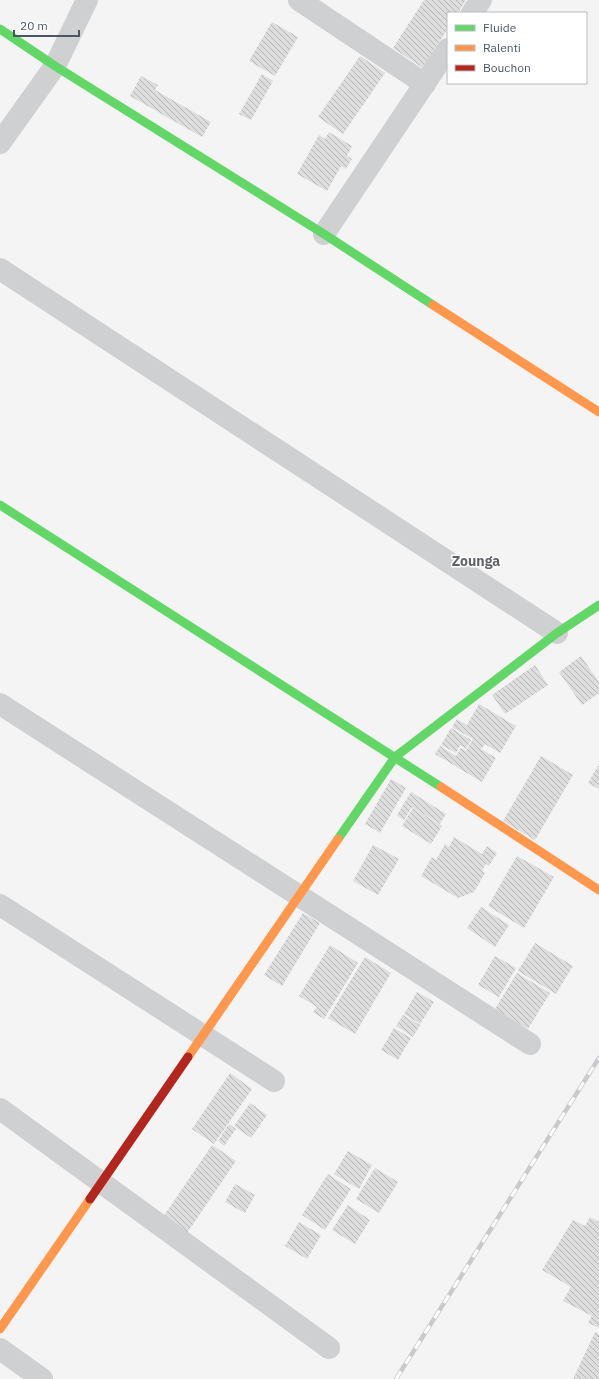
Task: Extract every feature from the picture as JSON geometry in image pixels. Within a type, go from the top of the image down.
[{"type":"street","points":[[0,142],[55,66],[87,0]]},
{"type":"street","points":[[299,0],[425,84]]},
{"type":"street","points":[[473,12],[481,0]]},
{"type":"street","points":[[0,29],[55,66],[324,234],[599,412]]},
{"type":"street","points":[[324,234],[447,51]]},
{"type":"street","points":[[0,269],[557,633]]},
{"type":"street","points":[[0,505],[395,757],[599,890]]},
{"type":"street","points":[[0,1328],[395,757],[557,633],[599,605]]},
{"type":"street","points":[[0,704],[530,1044]]},
{"type":"street","points":[[0,905],[274,1082]]},
{"type":"street","points":[[0,1109],[329,1348]]},
{"type":"street","points":[[0,1349],[42,1379]]},
{"type":"building","points":[[424,0],[466,0],[459,12],[447,12],[447,30],[423,68],[393,48]]},
{"type":"building","points":[[272,22],[298,37],[275,76],[249,61]]},
{"type":"building","points":[[360,56],[385,73],[343,134],[318,117]]},
{"type":"building","points":[[262,74],[273,81],[251,120],[239,114]]},
{"type":"building","points":[[141,76],[158,85],[155,90],[211,122],[202,137],[130,96]]},
{"type":"building","points":[[329,132],[352,146],[347,156],[352,159],[346,169],[341,166],[327,191],[297,174],[319,135],[325,139]]},
{"type":"building","points":[[581,656],[599,682],[599,693],[582,705],[559,672]]},
{"type":"building","points":[[535,665],[548,685],[505,714],[492,695]]},
{"type":"building","points":[[479,704],[516,726],[500,753],[485,744],[481,749],[496,758],[482,782],[435,754],[440,746],[456,756],[461,748],[466,751],[473,739],[452,727],[457,719],[467,725]]},
{"type":"building","points":[[451,728],[471,740],[466,749],[460,745],[456,753],[441,745]]},
{"type":"building","points":[[541,756],[573,775],[535,840],[503,821]]},
{"type":"building","points":[[599,764],[599,789],[588,783]]},
{"type":"building","points":[[391,779],[406,788],[380,833],[365,824]]},
{"type":"building","points":[[411,792],[446,814],[440,824],[412,807],[404,820],[397,815]]},
{"type":"building","points":[[413,808],[442,826],[431,844],[402,826]]},
{"type":"building","points":[[454,837],[482,854],[487,846],[497,853],[489,866],[486,864],[482,871],[485,873],[474,892],[458,898],[421,876],[432,857],[436,860],[445,844],[449,847]]},
{"type":"building","points":[[373,845],[399,859],[378,895],[353,881]]},
{"type":"building","points":[[517,856],[554,877],[524,928],[488,906]]},
{"type":"building","points":[[481,907],[509,925],[495,947],[467,928]]},
{"type":"building","points":[[303,913],[320,923],[282,986],[264,975]]},
{"type":"building","points":[[535,943],[573,966],[556,994],[518,971]]},
{"type":"building","points":[[330,945],[358,963],[324,1019],[313,1012],[317,1007],[299,996]]},
{"type":"building","points":[[495,956],[516,968],[499,997],[478,985]]},
{"type":"building","points":[[365,957],[391,973],[355,1034],[328,1018]]},
{"type":"building","points":[[517,973],[550,993],[528,1029],[495,1009]]},
{"type":"building","points":[[417,992],[434,1002],[420,1024],[404,1014]]},
{"type":"building","points":[[403,1015],[420,1025],[413,1037],[396,1026]]},
{"type":"building","points":[[394,1028],[411,1038],[398,1060],[381,1050]]},
{"type":"building","points":[[230,1073],[252,1089],[214,1144],[192,1129]]},
{"type":"building","points":[[250,1103],[267,1115],[251,1138],[234,1126]]},
{"type":"building","points":[[229,1124],[236,1129],[224,1146],[218,1141]]},
{"type":"building","points":[[212,1145],[236,1161],[187,1233],[163,1217]]},
{"type":"building","points":[[348,1151],[372,1165],[359,1189],[334,1174]]},
{"type":"building","points":[[375,1168],[398,1182],[379,1213],[356,1199]]},
{"type":"building","points":[[328,1174],[351,1189],[325,1230],[302,1215]]},
{"type":"building","points":[[235,1184],[255,1195],[245,1213],[225,1202]]},
{"type":"building","points":[[348,1205],[370,1220],[355,1244],[332,1230]]},
{"type":"building","points":[[590,1217],[599,1222],[599,1328],[588,1323],[592,1316],[563,1301],[571,1287],[542,1270],[573,1220],[585,1226]]},
{"type":"building","points":[[299,1222],[321,1235],[307,1259],[285,1246]]},
{"type":"building","points":[[595,1332],[599,1334],[599,1379],[573,1379]]},
{"type":"railway","points":[[396,1379],[599,1058]]},
{"type":"traffic: fast","points":[[0,29],[55,66],[324,234],[433,305]]},
{"type":"traffic: fast","points":[[0,505],[441,787]]},
{"type":"traffic: fast","points":[[338,839],[395,757],[557,633],[599,605]]},
{"type":"traffic: slow","points":[[433,305],[599,412]]},
{"type":"traffic: slow","points":[[441,787],[599,890]]},
{"type":"traffic: slow","points":[[188,1057],[338,839]]},
{"type":"traffic: slow","points":[[0,1329],[90,1199]]},
{"type":"traffic: jam","points":[[90,1199],[188,1057]]},
{"type":"district","name":"Zounga","points":[[476,561]]}]
